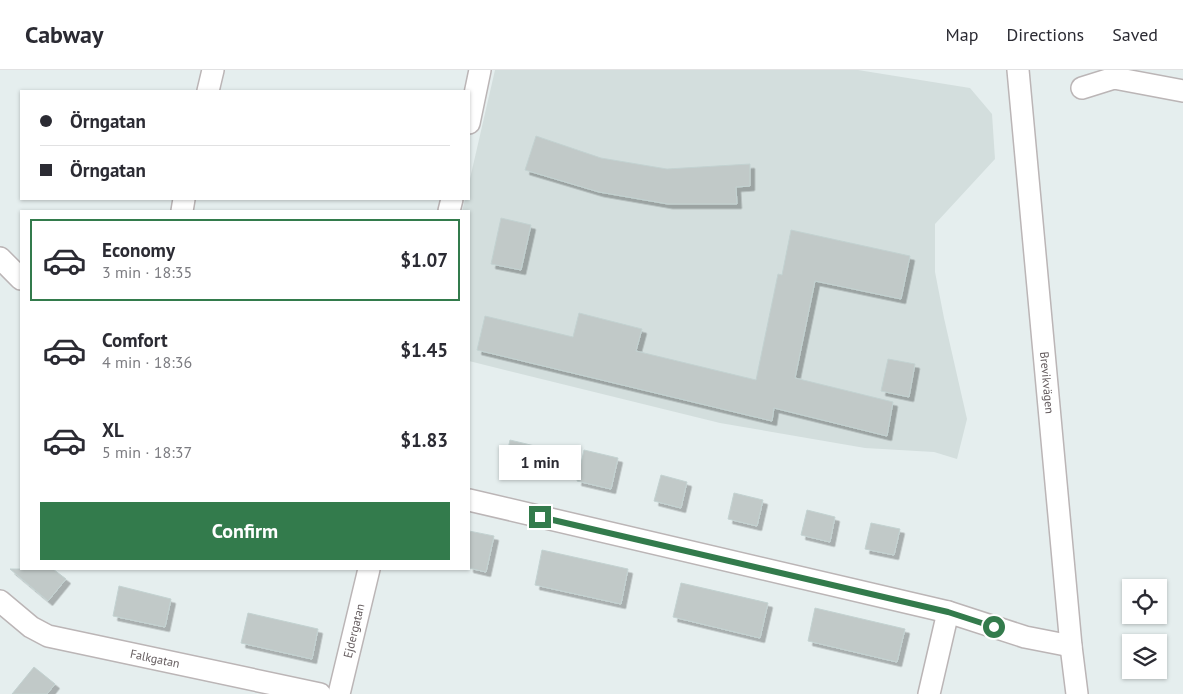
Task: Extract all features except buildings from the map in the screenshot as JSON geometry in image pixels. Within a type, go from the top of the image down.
[{"type":"street","points":[[208,90],[213,70]]},
{"type":"street","points":[[470,118],[480,70]]},
{"type":"street","name":"Brevikvägen","points":[[1018,70],[1077,694]]},
{"type":"street","points":[[1082,88],[1114,78],[1183,91]]},
{"type":"street","points":[[0,258],[20,278]]},
{"type":"street","points":[[470,500],[948,612],[1025,637],[1071,646]]},
{"type":"street","name":"Ejdergatan","points":[[339,694],[369,570]]},
{"type":"street","name":"Falkgatan","points":[[0,601],[31,627],[48,636],[320,694]]},
{"type":"street","points":[[929,694],[948,612]]},
{"type":"shaded area","points":[[495,70],[858,70],[970,88],[992,114],[995,159],[935,224],[935,272],[967,419],[957,459],[934,452],[865,448],[720,423],[470,361],[470,210],[462,210],[465,200],[470,200],[470,179]]},
{"type":"route","points":[[540,517],[948,612],[994,627]]}]
